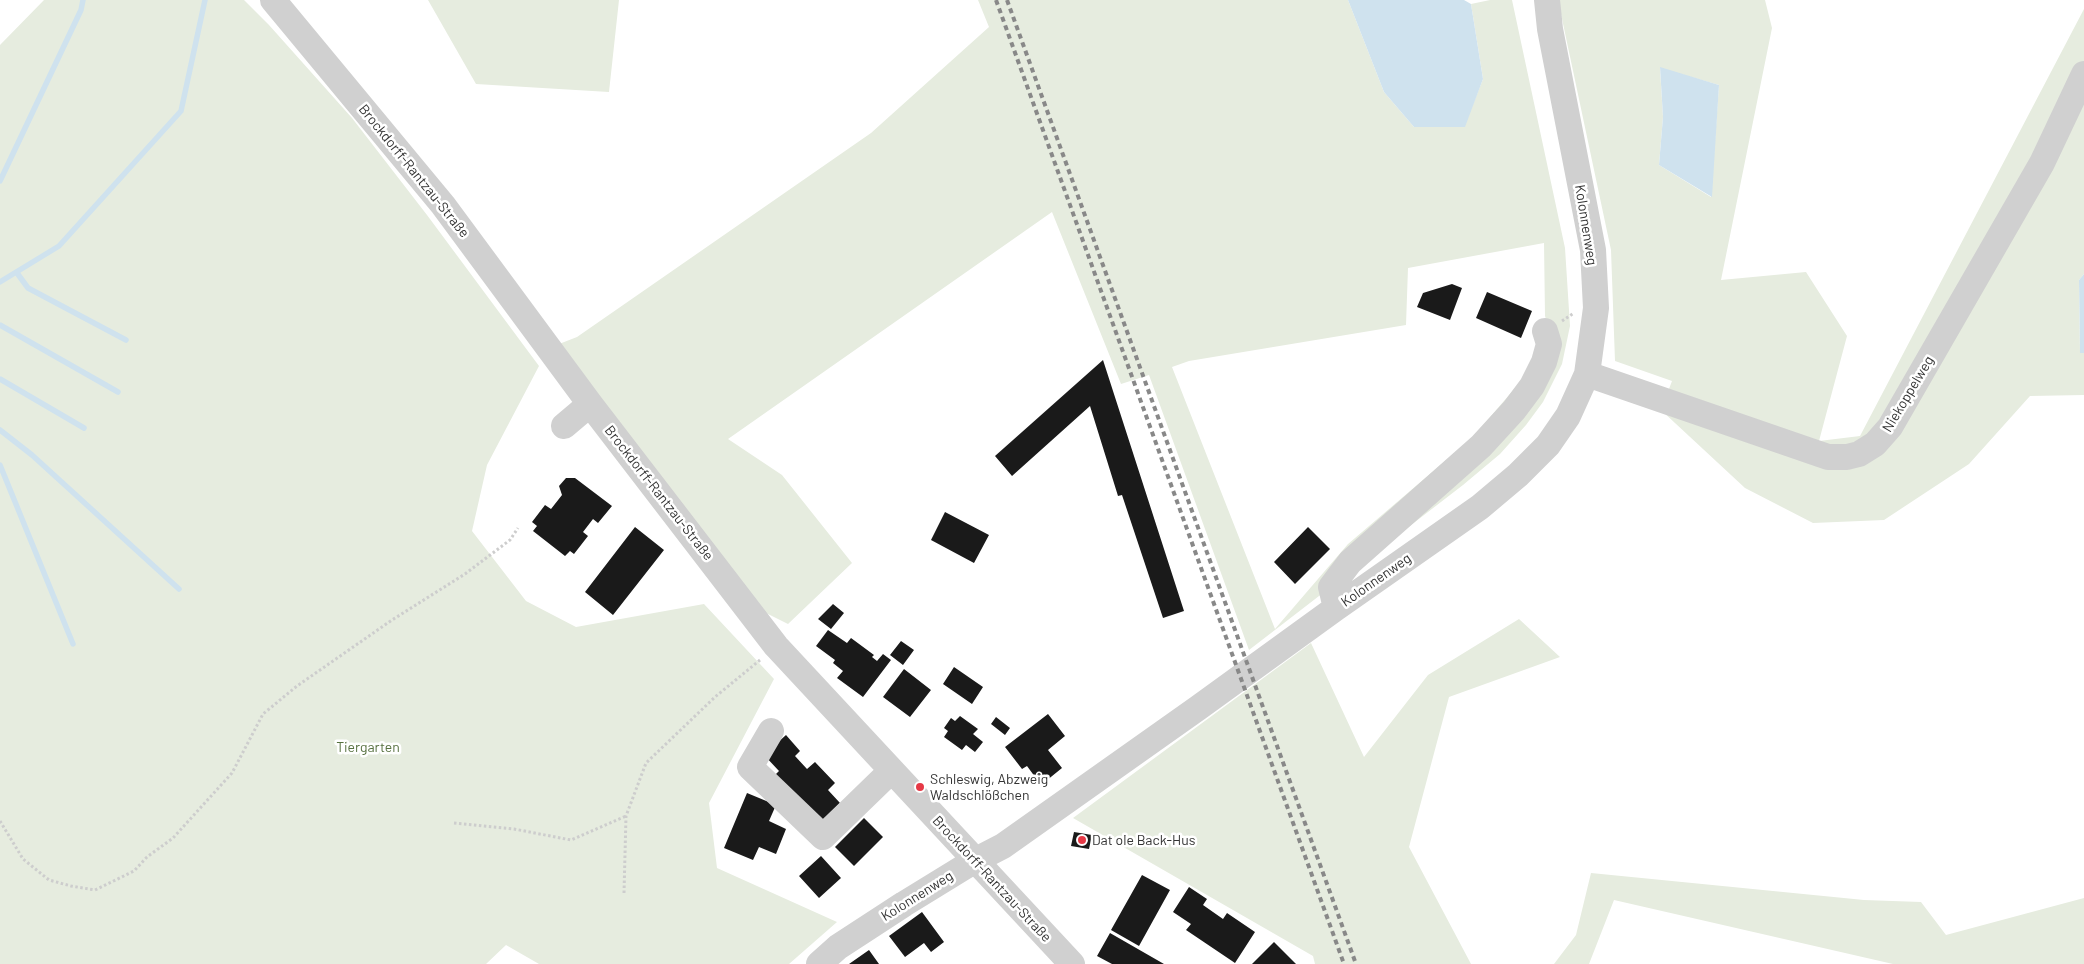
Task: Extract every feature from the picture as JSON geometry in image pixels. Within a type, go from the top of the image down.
[{"type":"street","name":"Kolonnenweg","points":[[819,964],[838,947],[974,860],[1002,846],[1206,703],[1336,608],[1480,507],[1518,475],[1548,445],[1568,416],[1587,374],[1596,308],[1593,250],[1550,28],[1547,0]]},
{"type":"street","name":"Brockdorff-Rantzau-Straße","points":[[281,2],[443,205],[590,404],[776,646],[1072,964]]},
{"type":"street","name":"Niekoppelweg","points":[[1587,374],[1828,457],[1847,457],[1860,454],[1875,444],[1890,427],[2042,163],[2084,74]]},
{"type":"street","name":"Kolonnenweg","points":[[1336,608],[1331,587],[1350,562],[1481,446],[1514,410],[1532,386],[1544,362],[1549,344],[1545,331]]},
{"type":"street","points":[[564,426],[590,404]]},
{"type":"street","points":[[771,731],[750,767],[823,837],[891,771]]},
{"type":"path","points":[[1545,331],[1578,311],[1577,320]]},
{"type":"path","points":[[0,820],[23,859],[50,880],[95,890],[134,870],[147,857],[174,838],[232,773],[263,714],[297,686],[392,620],[465,574],[510,540],[518,528]]},
{"type":"path","points":[[624,893],[626,816],[646,763],[715,697],[776,646]]},
{"type":"path","points":[[454,823],[514,829],[571,840],[626,816]]},
{"type":"green space","name":"Tiergarten","points":[[44,0],[244,0],[269,25],[352,118],[427,215],[539,366],[487,465],[472,531],[526,601],[576,627],[704,604],[774,679],[709,803],[717,868],[837,922],[789,964],[539,964],[506,945],[486,964],[0,964],[0,45]]},
{"type":"green space","points":[[428,0],[619,0],[609,92],[476,84]]},
{"type":"green space","points":[[978,0],[1348,0],[1384,92],[1414,127],[1464,127],[1483,79],[1471,4],[1490,0],[1512,0],[1565,248],[1570,326],[1562,364],[1543,402],[1526,425],[1500,454],[1463,485],[1249,650],[1149,375],[1121,384],[1052,212],[728,439],[782,475],[852,563],[788,624],[766,613],[559,344],[577,337],[871,133],[989,27]],"holes":[[[1544,243],[1545,316],[1553,340],[1522,380],[1472,438],[1348,544],[1275,629],[1172,367],[1189,361],[1406,325],[1408,268]]]},
{"type":"green space","points":[[1558,0],[1765,0],[1772,28],[1721,280],[1806,272],[1847,336],[1819,441],[1860,436],[2084,9],[2084,274],[2079,280],[2080,352],[2084,353],[2084,395],[2030,396],[1969,464],[1884,520],[1813,523],[1745,488],[1661,410],[1672,381],[1615,361],[1611,250]],"holes":[[[1660,68],[1719,85],[1711,197],[1659,165],[1663,117]]]},
{"type":"green space","points":[[1519,619],[1560,657],[1449,697],[1409,847],[1471,964],[1315,964],[1313,956],[1073,818],[1311,643],[1364,757],[1428,675]]},
{"type":"green space","points":[[1591,873],[1864,900],[1921,902],[1946,935],[2084,898],[2084,964],[1893,964],[1614,900],[1589,964],[1554,964],[1576,935]]},
{"type":"water","points":[[1348,0],[1464,0],[1471,4],[1483,79],[1465,127],[1414,127],[1384,92]]},
{"type":"water","points":[[1660,67],[1719,85],[1712,197],[1659,165],[1663,117]]},
{"type":"water","points":[[2084,274],[2084,353],[2080,353],[2079,280]]},
{"type":"building","points":[[1452,284],[1462,288],[1450,320],[1417,307],[1423,293]]},
{"type":"building","points":[[1487,292],[1532,311],[1521,338],[1476,318]]},
{"type":"building","points":[[1103,360],[1184,611],[1163,618],[1122,495],[1118,496],[1090,406],[1012,476],[995,456]]},
{"type":"building","points":[[566,478],[575,478],[612,506],[598,523],[593,519],[583,532],[588,536],[574,554],[570,551],[565,556],[533,531],[537,526],[532,522],[545,505],[551,509],[562,495],[559,486]]},
{"type":"building","points":[[945,512],[989,535],[974,563],[931,540]]},
{"type":"building","points":[[635,527],[664,550],[613,615],[585,592]]},
{"type":"building","points":[[1308,527],[1330,549],[1295,584],[1274,562]]},
{"type":"building","points":[[833,604],[844,613],[831,629],[818,619]]},
{"type":"building","points":[[828,630],[847,643],[851,638],[874,655],[872,657],[877,661],[883,654],[891,660],[863,697],[837,678],[843,671],[833,663],[835,660],[816,646]]},
{"type":"building","points":[[901,641],[914,650],[903,665],[890,655]]},
{"type":"building","points":[[954,667],[983,687],[972,704],[943,684]]},
{"type":"building","points":[[904,669],[931,690],[910,717],[883,697]]},
{"type":"building","points":[[1048,714],[1065,736],[1048,750],[1062,768],[1041,785],[1027,766],[1022,769],[1005,747]]},
{"type":"building","points":[[960,716],[978,729],[973,734],[983,742],[975,752],[966,745],[962,750],[944,737],[948,731],[944,728],[951,718],[955,721]]},
{"type":"building","points":[[996,717],[1010,728],[1005,735],[991,724]]},
{"type":"building","points":[[786,735],[800,751],[795,756],[807,769],[815,762],[835,783],[828,790],[840,803],[820,822],[775,775],[779,771],[764,755]]},
{"type":"building","points":[[747,793],[776,805],[769,821],[786,829],[776,854],[759,847],[753,860],[724,848]]},
{"type":"building","points":[[864,818],[883,837],[854,866],[835,847]]},
{"type":"building","name":"Dat ole Back-Hus","points":[[1074,832],[1092,835],[1089,849],[1071,846]]},
{"type":"building","points":[[821,856],[841,878],[819,898],[799,876]]},
{"type":"building","points":[[1142,875],[1170,890],[1139,946],[1111,930]]},
{"type":"building","points":[[1189,887],[1207,899],[1203,905],[1223,919],[1227,913],[1255,932],[1235,963],[1186,930],[1191,924],[1173,912]]},
{"type":"building","points":[[922,912],[944,942],[931,952],[924,943],[905,957],[889,936]]},
{"type":"building","points":[[1110,933],[1164,964],[1112,964],[1097,956]]},
{"type":"building","points":[[1274,942],[1296,964],[1252,964]]},
{"type":"building","points":[[869,950],[879,964],[849,964]]},
{"type":"waterway","points":[[0,181],[81,10],[83,0]]},
{"type":"waterway","points":[[0,282],[59,246],[181,111],[205,0]]},
{"type":"waterway","points":[[17,273],[28,288],[126,340]]},
{"type":"waterway","points":[[0,325],[118,392]]},
{"type":"waterway","points":[[0,379],[84,428]]},
{"type":"waterway","points":[[0,430],[32,455],[179,589]]},
{"type":"waterway","points":[[0,465],[73,644]]},
{"type":"railway","points":[[996,0],[1344,964]]},
{"type":"railway","points":[[1007,0],[1356,964]]},
{"type":"place","name":"Schleswig, Abzweig Waldschlößchen","points":[[920,787]]},
{"type":"place","name":"Dat ole Back-Hus","points":[[1082,840]]}]
